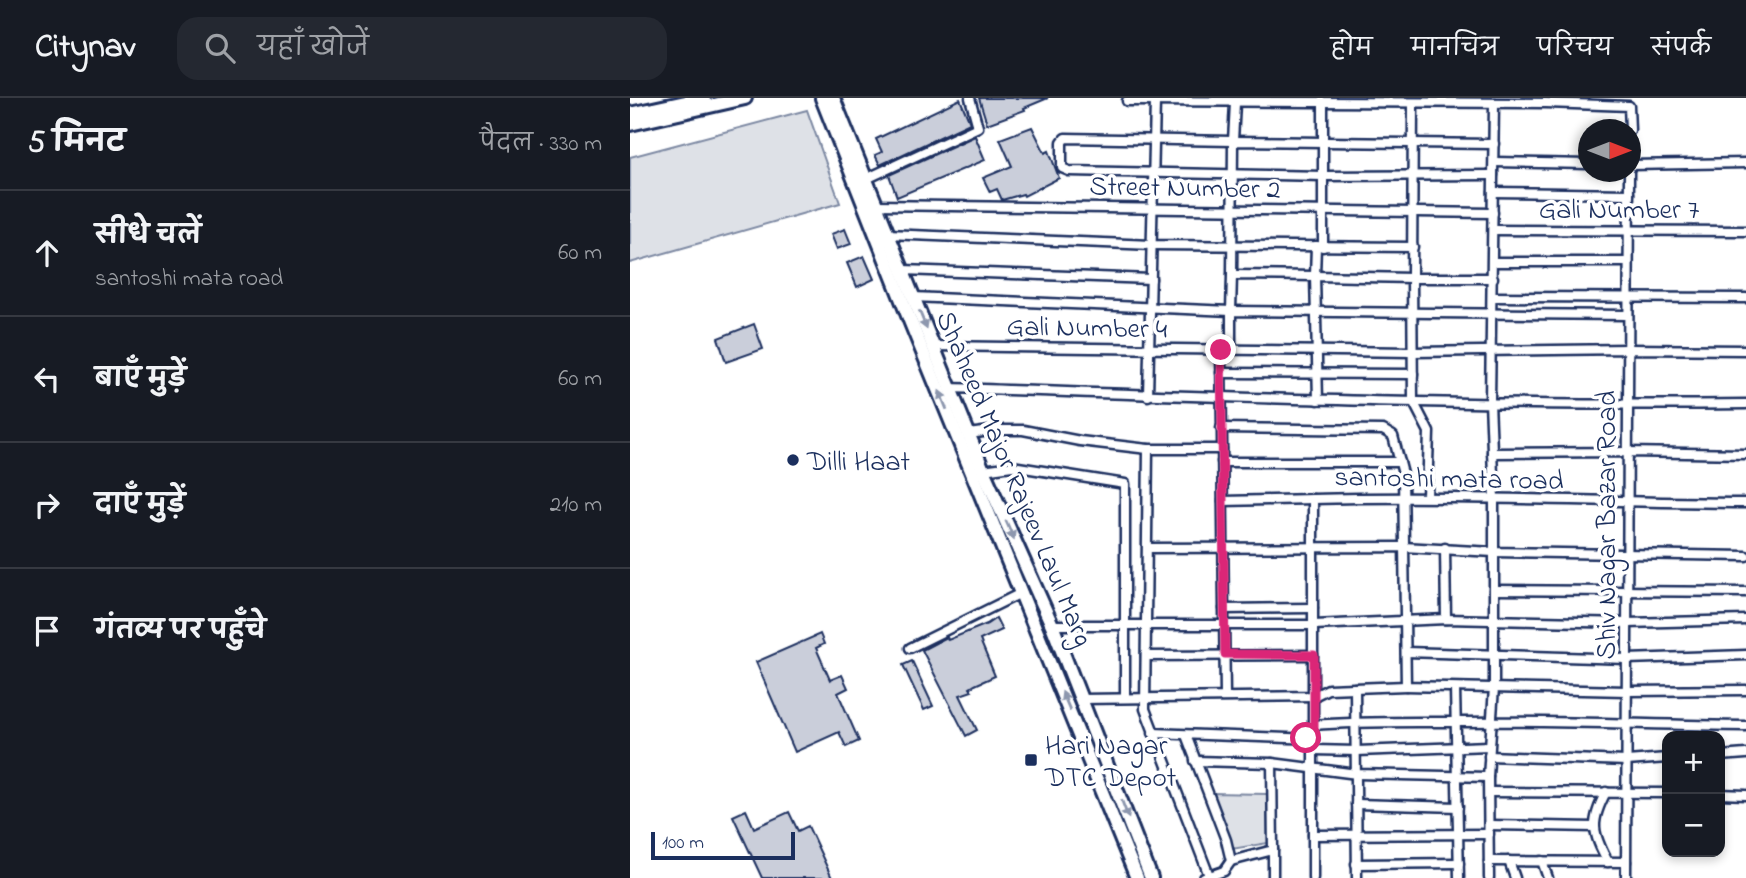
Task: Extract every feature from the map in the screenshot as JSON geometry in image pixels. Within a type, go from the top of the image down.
[{"type":"street","points":[[630,114],[670,102],[705,98]]},
{"type":"street","points":[[630,124],[745,98]]},
{"type":"street","name":"Shaheed Major Rajeev Laul Marg","points":[[822,98],[1137,878]]},
{"type":"street","name":"Shaheed Major Rajeev Laul Marg","points":[[833,98],[983,470],[1052,625],[1151,878]]},
{"type":"street","points":[[866,178],[978,127],[970,98]]},
{"type":"street","points":[[1127,101],[1546,101],[1629,106],[1630,119]]},
{"type":"street","points":[[1148,396],[1155,102]]},
{"type":"street","points":[[1231,350],[1235,103]]},
{"type":"street","points":[[1318,400],[1315,276],[1323,210],[1323,103]]},
{"type":"street","points":[[1413,103],[1413,401],[1429,432],[1427,497]]},
{"type":"street","points":[[1489,878],[1488,777],[1494,687],[1494,499],[1490,402],[1494,103]]},
{"type":"street","points":[[1493,175],[1324,176],[1069,171],[1060,164],[1062,142],[1065,138],[1494,144]]},
{"type":"street","points":[[1494,162],[1578,164]]},
{"type":"street","points":[[1641,165],[1746,163]]},
{"type":"street","name":"Shiv Nagar Bazar Road","points":[[1626,878],[1629,182]]},
{"type":"street","points":[[1493,192],[1629,194]]},
{"type":"street","name":"Street Number 2","points":[[876,205],[1493,213]]},
{"type":"street","name":"Gali Number 7","points":[[1493,230],[1746,231]]},
{"type":"street","points":[[887,234],[1152,245],[1413,247]]},
{"type":"street","points":[[1493,262],[1628,262]]},
{"type":"street","points":[[903,270],[1151,279]]},
{"type":"street","points":[[1232,275],[1493,278]]},
{"type":"street","points":[[913,297],[1231,311],[1628,315]]},
{"type":"street","points":[[1492,297],[1746,298]]},
{"type":"street","name":"Gali Number 4","points":[[933,346],[1413,352],[1746,350]]},
{"type":"street","points":[[1221,350],[1225,696]]},
{"type":"street","points":[[1222,373],[1413,374]]},
{"type":"street","points":[[951,388],[1318,400],[1628,405],[1746,404]]},
{"type":"street","points":[[1221,428],[1383,430],[1393,436],[1403,474],[1406,686]]},
{"type":"street","points":[[969,434],[1023,430],[1148,449],[1222,450]]},
{"type":"street","points":[[1148,449],[1145,709],[1208,877],[1224,871],[1231,861],[1273,850]]},
{"type":"street","points":[[1492,453],[1746,454]]},
{"type":"street","points":[[1222,462],[1401,462]]},
{"type":"street","points":[[983,470],[1012,466],[1125,484],[1125,697]]},
{"type":"street","name":"santoshi mata road","points":[[1313,878],[1313,499],[1402,496],[1746,503]]},
{"type":"street","points":[[1223,501],[1313,499]]},
{"type":"street","points":[[1148,548],[1403,547],[1494,552],[1746,556]]},
{"type":"street","points":[[1445,548],[1446,619]]},
{"type":"street","points":[[1494,590],[1746,592]]},
{"type":"street","points":[[910,648],[1021,593]]},
{"type":"street","points":[[1224,610],[1314,608]]},
{"type":"street","points":[[1052,625],[1314,625],[1446,619],[1627,623],[1746,620]]},
{"type":"street","points":[[1406,652],[1627,659],[1746,655]]},
{"type":"street","points":[[1146,656],[1314,655]]},
{"type":"street","points":[[1080,699],[1314,696],[1328,689],[1406,686],[1627,691],[1746,690]]},
{"type":"street","points":[[1355,688],[1357,878]]},
{"type":"street","points":[[1455,688],[1459,878]]},
{"type":"street","points":[[1314,725],[1493,720],[1746,726]]},
{"type":"street","points":[[1153,733],[1314,739]]},
{"type":"street","points":[[1186,735],[1226,840],[1231,861]]},
{"type":"street","points":[[1314,750],[1456,748],[1627,761],[1662,758]]},
{"type":"street","points":[[1725,755],[1746,754]]},
{"type":"street","points":[[1195,761],[1272,763],[1357,774],[1488,777]]},
{"type":"street","points":[[1272,763],[1273,878]]},
{"type":"street","points":[[1489,792],[1662,793]]},
{"type":"street","points":[[1606,792],[1596,813],[1594,827],[1598,844],[1608,862]]},
{"type":"street","points":[[1725,794],[1746,795]]},
{"type":"street","points":[[1356,804],[1458,807]]},
{"type":"street","points":[[1314,835],[1458,835],[1489,830],[1594,827]]},
{"type":"street","points":[[1489,861],[1626,862]]},
{"type":"street","points":[[1509,861],[1515,878]]},
{"type":"street","points":[[1542,861],[1548,878]]},
{"type":"street","points":[[1356,864],[1459,863]]},
{"type":"shaded area","points":[[807,110],[840,203],[630,263],[630,157]]},
{"type":"shaded area","points":[[1209,793],[1267,794],[1268,843],[1232,849]]},
{"type":"building","points":[[979,98],[1048,98],[987,124]]},
{"type":"building","points":[[960,99],[970,123],[880,165],[875,155],[882,152],[876,139]]},
{"type":"building","points":[[1032,127],[1045,153],[1049,151],[1059,178],[1024,196],[1023,194],[1002,200],[997,189],[990,192],[983,178],[1012,166],[1000,139]]},
{"type":"building","points":[[975,136],[985,160],[897,197],[889,175]]},
{"type":"building","points":[[845,229],[851,244],[837,249],[831,234]]},
{"type":"building","points":[[864,256],[874,279],[857,287],[847,263]]},
{"type":"building","points":[[754,324],[763,349],[726,362],[718,338]]},
{"type":"building","points":[[996,618],[1002,630],[980,640],[995,676],[970,688],[972,691],[960,695],[977,730],[966,736],[922,650]]},
{"type":"building","points":[[820,634],[824,644],[816,648],[830,680],[842,675],[848,688],[838,693],[859,741],[846,747],[839,732],[795,752],[756,662]]},
{"type":"building","points":[[912,661],[933,706],[924,710],[903,665]]},
{"type":"building","points":[[746,810],[754,828],[789,812],[798,831],[808,826],[832,878],[762,878],[733,816]]},
{"type":"place","name":"Dilli Haat","points":[[793,460]]},
{"type":"place","name":"Hari Nagar DTC Depot","points":[[1031,760]]},
{"type":"route","points":[[1221,350],[1225,654],[1314,655],[1314,739],[1306,738]]}]
